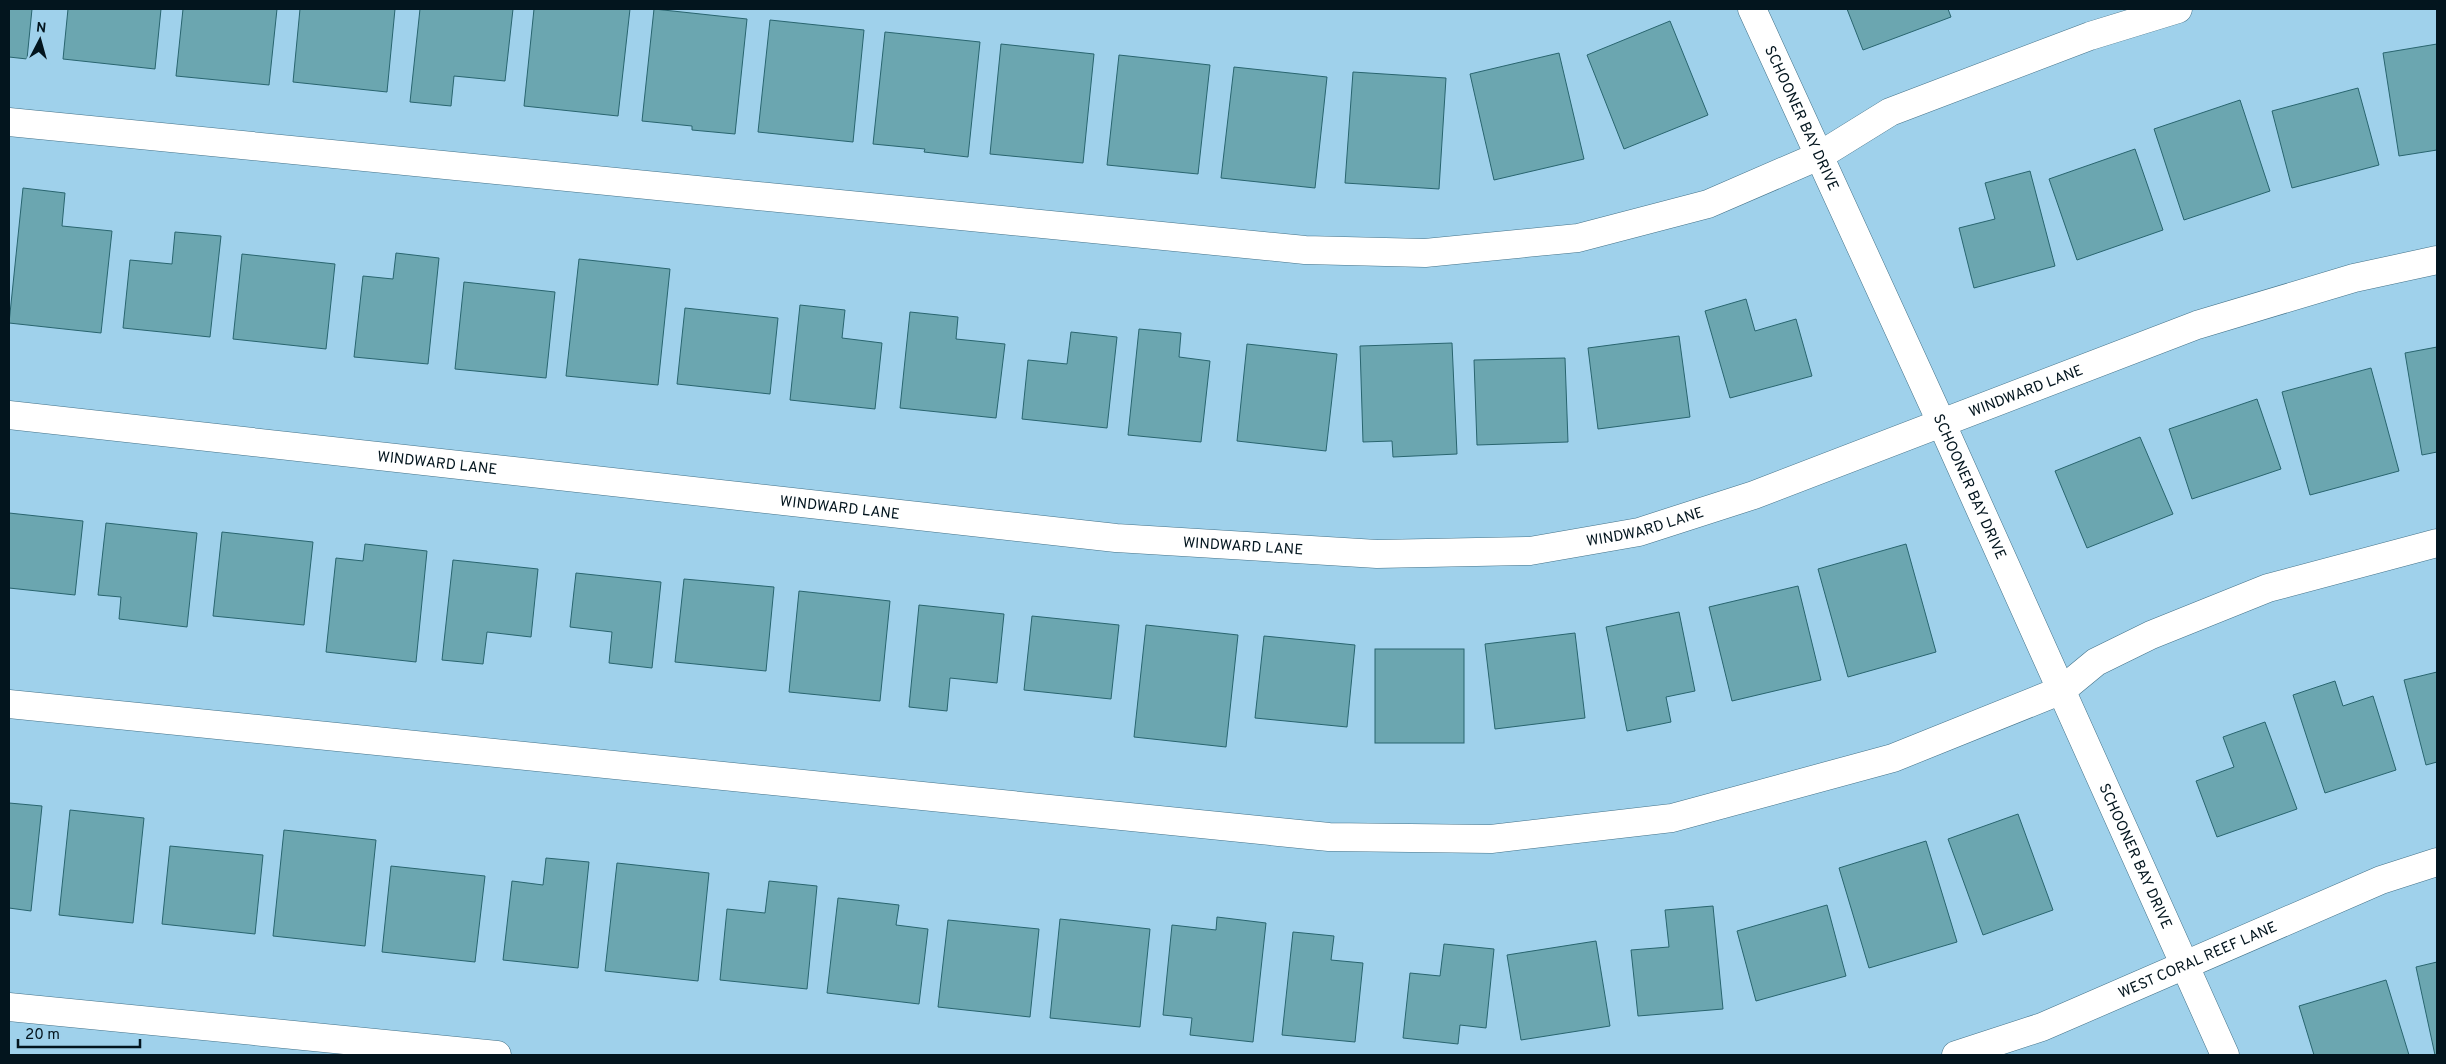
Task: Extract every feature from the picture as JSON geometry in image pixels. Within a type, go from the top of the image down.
[{"type":"street","name":"SCHOONER BAY DRIVE","points":[[1752,9],[1941,422],[2225,1055]]},
{"type":"street","points":[[9,122],[1296,249],[1416,252],[1578,238],[1708,204],[1819,156],[1890,112],[2090,36],[2178,9]]},
{"type":"street","name":"WINDWARD LANE","points":[[9,415],[1116,538],[1377,554],[1530,551],[1639,532],[1754,495],[2197,325],[2354,278],[2437,260]]},
{"type":"street","points":[[9,704],[1329,837],[1491,839],[1672,818],[1893,758],[2062,690],[2096,662],[2151,635],[2268,588],[2437,543]]},
{"type":"street","name":"WEST CORAL REEF LANE","points":[[1956,1055],[2042,1027],[2381,880],[2437,862]]},
{"type":"street","points":[[9,1006],[497,1055]]},
{"type":"building","points":[[9,9],[32,9],[27,59],[9,57]]},
{"type":"building","points":[[68,9],[161,9],[155,69],[63,59]]},
{"type":"building","points":[[183,9],[277,9],[269,85],[176,76]]},
{"type":"building","points":[[300,9],[395,9],[387,92],[293,82]]},
{"type":"building","points":[[420,9],[513,9],[505,81],[454,76],[451,106],[410,102]]},
{"type":"building","points":[[534,9],[630,9],[618,116],[524,106]]},
{"type":"building","points":[[654,9],[747,19],[735,134],[692,130],[692,126],[642,121]]},
{"type":"building","points":[[1847,9],[1948,9],[1951,17],[1863,50]]},
{"type":"building","points":[[770,20],[864,30],[853,142],[758,132]]},
{"type":"building","points":[[1670,21],[1708,115],[1624,149],[1587,55]]},
{"type":"building","points":[[885,32],[980,42],[968,157],[924,152],[925,149],[873,144]]},
{"type":"building","points":[[1001,44],[1094,54],[1083,163],[990,154]]},
{"type":"building","points":[[2437,44],[2437,150],[2399,156],[2383,53]]},
{"type":"building","points":[[1559,53],[1584,159],[1494,180],[1470,74]]},
{"type":"building","points":[[1119,55],[1210,65],[1198,174],[1107,165]]},
{"type":"building","points":[[1234,67],[1327,77],[1315,188],[1221,178]]},
{"type":"building","points":[[1353,72],[1446,78],[1439,189],[1345,183]]},
{"type":"building","points":[[2358,88],[2379,165],[2292,188],[2272,111]]},
{"type":"building","points":[[2240,100],[2270,191],[2184,220],[2154,129]]},
{"type":"building","points":[[2135,149],[2163,230],[2077,260],[2049,179]]},
{"type":"building","points":[[2030,171],[2055,266],[1974,288],[1959,228],[1995,219],[1985,183]]},
{"type":"building","points":[[23,188],[65,193],[62,226],[112,231],[101,333],[9,323]]},
{"type":"building","points":[[175,232],[221,236],[210,337],[123,328],[130,260],[172,264]]},
{"type":"building","points":[[396,253],[439,258],[428,364],[354,357],[363,276],[393,279]]},
{"type":"building","points":[[242,254],[335,264],[326,349],[233,339]]},
{"type":"building","points":[[579,259],[670,269],[658,385],[566,376]]},
{"type":"building","points":[[464,282],[555,292],[546,378],[455,369]]},
{"type":"building","points":[[1746,299],[1755,331],[1796,319],[1812,376],[1730,398],[1705,311]]},
{"type":"building","points":[[800,305],[845,310],[842,338],[882,343],[875,409],[790,400]]},
{"type":"building","points":[[685,308],[778,318],[770,394],[677,384]]},
{"type":"building","points":[[910,312],[958,317],[956,339],[1005,344],[996,418],[900,408]]},
{"type":"building","points":[[1139,329],[1181,333],[1179,357],[1210,361],[1201,442],[1128,435]]},
{"type":"building","points":[[1071,332],[1117,337],[1107,428],[1022,419],[1028,360],[1067,364]]},
{"type":"building","points":[[1679,336],[1690,417],[1598,429],[1588,348]]},
{"type":"building","points":[[1452,343],[1457,454],[1393,457],[1392,441],[1363,442],[1360,346]]},
{"type":"building","points":[[1247,344],[1337,354],[1326,451],[1237,441]]},
{"type":"building","points":[[2437,347],[2437,452],[2422,455],[2405,353]]},
{"type":"building","points":[[1565,358],[1568,442],[1477,445],[1474,360]]},
{"type":"building","points":[[2371,368],[2399,471],[2310,495],[2282,392]]},
{"type":"building","points":[[2257,399],[2281,469],[2192,499],[2169,429]]},
{"type":"building","points":[[2140,437],[2173,514],[2087,548],[2055,471]]},
{"type":"building","points":[[9,513],[83,521],[75,595],[9,588]]},
{"type":"building","points":[[106,523],[197,533],[187,627],[119,619],[121,597],[98,595]]},
{"type":"building","points":[[222,532],[313,542],[304,625],[213,616]]},
{"type":"building","points":[[365,544],[427,551],[416,662],[326,652],[336,558],[363,561]]},
{"type":"building","points":[[1906,544],[1936,652],[1848,677],[1818,569]]},
{"type":"building","points":[[453,560],[538,569],[531,637],[487,632],[483,664],[442,660]]},
{"type":"building","points":[[576,573],[661,582],[652,668],[609,663],[612,632],[570,627]]},
{"type":"building","points":[[684,579],[774,587],[766,671],[675,662]]},
{"type":"building","points":[[1798,586],[1821,680],[1732,701],[1709,607]]},
{"type":"building","points":[[799,591],[890,601],[880,701],[789,692]]},
{"type":"building","points":[[919,605],[1004,614],[997,683],[950,678],[947,711],[909,707]]},
{"type":"building","points":[[1679,612],[1695,691],[1666,697],[1671,722],[1627,731],[1606,627]]},
{"type":"building","points":[[1032,616],[1119,625],[1111,699],[1024,690]]},
{"type":"building","points":[[1146,625],[1238,635],[1226,747],[1134,737]]},
{"type":"building","points":[[1575,633],[1585,718],[1495,729],[1485,644]]},
{"type":"building","points":[[1264,636],[1355,645],[1347,727],[1255,718]]},
{"type":"building","points":[[1375,649],[1464,649],[1464,743],[1375,743]]},
{"type":"building","points":[[2437,672],[2437,762],[2426,765],[2404,680]]},
{"type":"building","points":[[2335,681],[2343,706],[2373,696],[2396,770],[2325,793],[2293,695]]},
{"type":"building","points":[[2265,722],[2297,809],[2217,837],[2196,781],[2234,767],[2223,737]]},
{"type":"building","points":[[9,803],[42,806],[31,911],[9,908]]},
{"type":"building","points":[[70,810],[144,818],[133,923],[59,915]]},
{"type":"building","points":[[2018,814],[2053,910],[1983,935],[1948,839]]},
{"type":"building","points":[[284,830],[376,840],[365,946],[273,936]]},
{"type":"building","points":[[1926,841],[1957,942],[1869,968],[1839,868]]},
{"type":"building","points":[[170,846],[263,855],[255,934],[162,924]]},
{"type":"building","points":[[546,858],[589,862],[578,968],[503,960],[512,881],[543,885]]},
{"type":"building","points":[[617,863],[709,873],[698,981],[605,971]]},
{"type":"building","points":[[391,866],[485,876],[475,962],[382,952]]},
{"type":"building","points":[[769,881],[817,886],[807,989],[720,980],[727,909],[765,913]]},
{"type":"building","points":[[838,898],[899,905],[896,925],[928,929],[919,1004],[827,993]]},
{"type":"building","points":[[1827,905],[1846,976],[1756,1001],[1737,931]]},
{"type":"building","points":[[1713,906],[1723,1009],[1638,1016],[1631,950],[1669,947],[1665,910]]},
{"type":"building","points":[[1217,917],[1266,923],[1253,1042],[1190,1035],[1192,1018],[1163,1015],[1172,925],[1216,930]]},
{"type":"building","points":[[1060,919],[1150,929],[1140,1027],[1050,1018]]},
{"type":"building","points":[[948,920],[1039,929],[1030,1017],[938,1007]]},
{"type":"building","points":[[1293,932],[1334,936],[1331,960],[1363,963],[1355,1042],[1282,1035]]},
{"type":"building","points":[[1596,941],[1610,1026],[1521,1040],[1507,955]]},
{"type":"building","points":[[1444,944],[1494,949],[1486,1028],[1460,1025],[1458,1044],[1403,1038],[1410,973],[1440,976]]},
{"type":"building","points":[[2437,962],[2437,1055],[2435,1055],[2416,967]]},
{"type":"building","points":[[2386,980],[2409,1055],[2314,1055],[2299,1006]]}]
